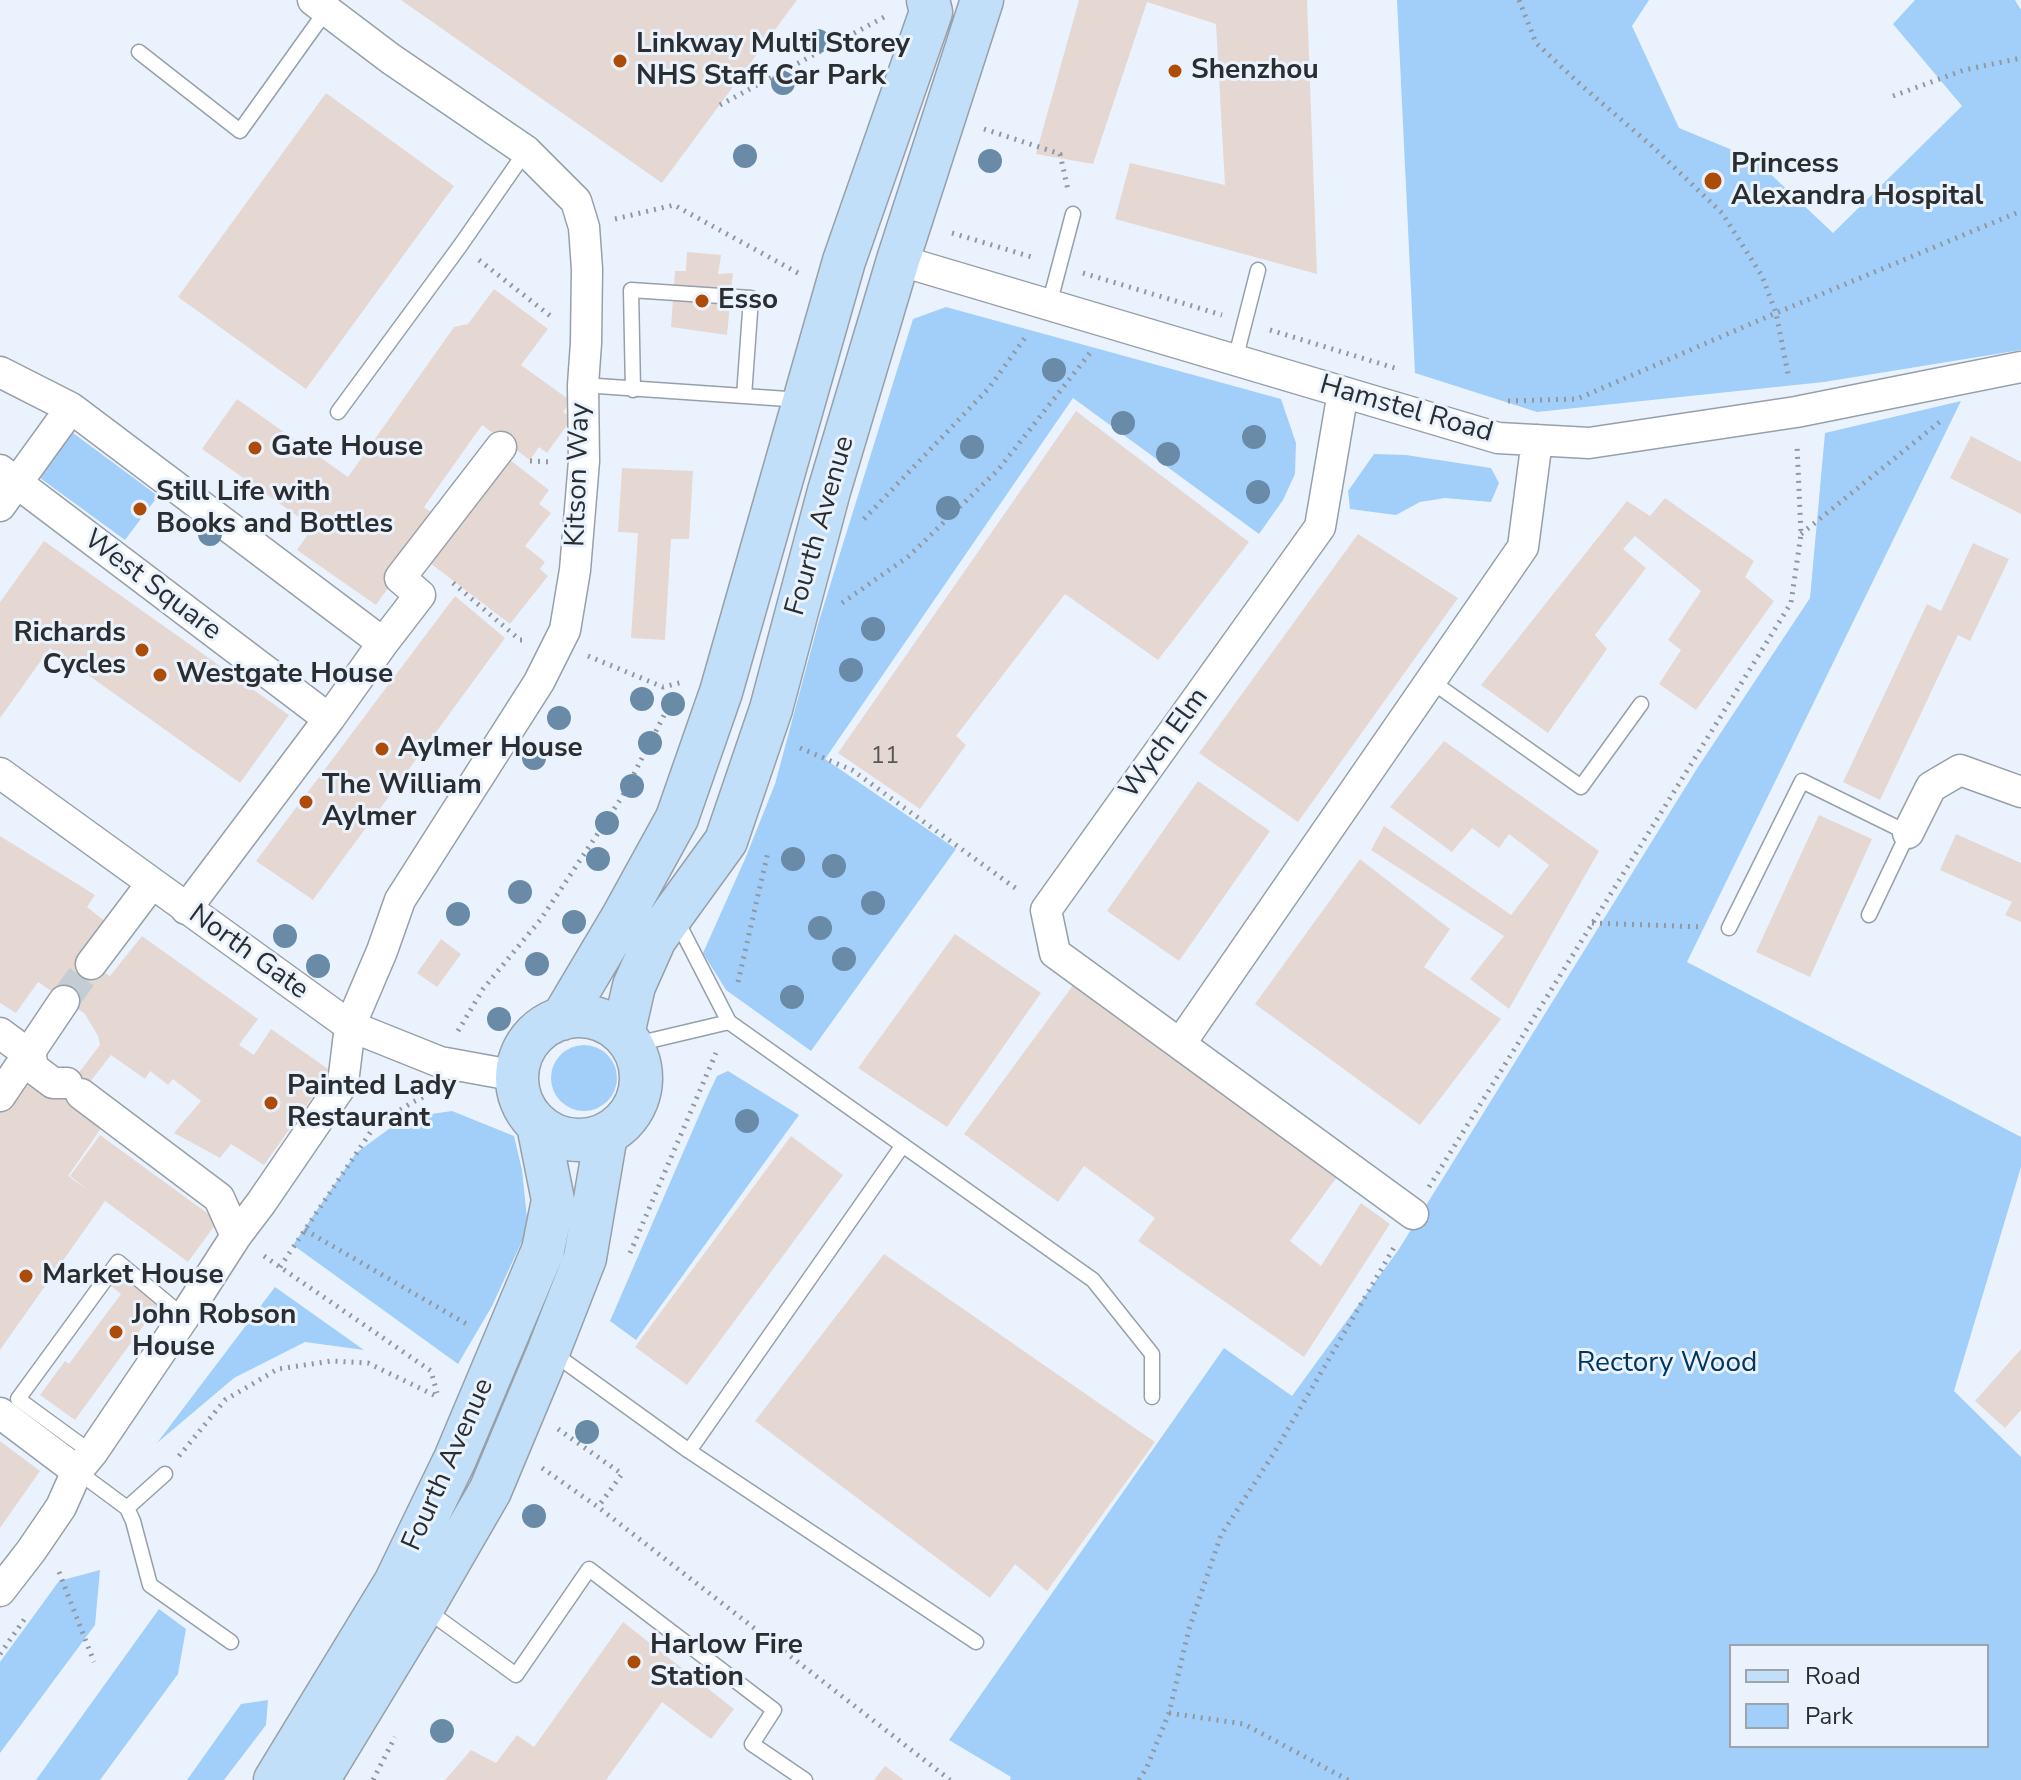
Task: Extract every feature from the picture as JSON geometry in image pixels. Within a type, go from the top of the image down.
[{"type":"street","name":"Fourth Avenue","points":[[562,1019],[677,818],[725,677],[844,261],[931,12],[928,0]]},
{"type":"street","name":"Fourth Avenue","points":[[628,1040],[634,986],[655,939],[726,841],[771,709],[829,491],[898,260],[982,0]]},
{"type":"street","name":"Kitson Way","points":[[0,1591],[61,1507],[84,1462],[343,1083],[350,1026],[400,900],[539,682],[565,630],[575,570],[584,461],[587,269],[584,227],[576,201],[526,151],[391,59],[325,3]]},
{"type":"street","name":"Hamstel Road","points":[[898,260],[1498,438],[1589,443],[1796,412],[2021,367]]},
{"type":"street","points":[[0,372],[71,408],[383,643]]},
{"type":"street","name":"Wych Elm","points":[[1046,910],[1320,527],[1343,392]]},
{"type":"street","points":[[6,487],[71,408]]},
{"type":"street","points":[[1180,1044],[1523,547],[1537,440]]},
{"type":"street","points":[[186,909],[420,595],[400,578],[501,447]]},
{"type":"street","name":"West Square","points":[[6,487],[329,719]]},
{"type":"street","points":[[1908,833],[1931,787],[1960,770],[2021,792]]},
{"type":"street","name":"North Gate","points":[[2,775],[350,1026],[440,1062],[517,1076]]},
{"type":"street","points":[[91,964],[152,883]]},
{"type":"street","points":[[1046,910],[1055,953],[1413,1214]]},
{"type":"street","points":[[0,1096],[37,1060],[64,1001]]},
{"type":"street","points":[[595,1018],[611,1024],[628,1040],[640,1065],[641,1086],[635,1106],[623,1123],[606,1135],[589,1140],[571,1140],[553,1135],[538,1125],[519,1094],[517,1076],[521,1057],[530,1040],[544,1027],[562,1019],[595,1018]]},
{"type":"street","points":[[0,1033],[37,1060]]},
{"type":"street","points":[[81,1094],[219,1198],[236,1236]]},
{"type":"street","name":"Fourth Avenue","points":[[275,1780],[395,1583],[455,1459],[543,1250],[553,1200],[538,1125]]},
{"type":"street","name":"Fourth Avenue","points":[[318,1780],[490,1491],[585,1258],[606,1135]]},
{"type":"street","points":[[0,1413],[84,1462]]},
{"type":"lane","points":[[139,52],[240,131],[325,3]]},
{"type":"lane","points":[[338,412],[526,151]]},
{"type":"lane","points":[[1049,305],[1073,214]]},
{"type":"lane","points":[[1235,360],[1258,270]]},
{"type":"lane","points":[[633,390],[631,290],[751,298],[744,396]]},
{"type":"lane","points":[[583,385],[805,400]]},
{"type":"lane","points":[[1431,681],[1581,787],[1641,704]]},
{"type":"lane","points":[[1729,928],[1802,781],[1908,833],[1869,915]]},
{"type":"lane","points":[[673,913],[729,1022],[1093,1280],[1152,1354],[1152,1397]]},
{"type":"lane","points":[[628,1040],[729,1022]]},
{"type":"lane","points":[[689,1451],[903,1145]]},
{"type":"lane","points":[[184,1317],[118,1262],[18,1399],[127,1508],[150,1585],[231,1642]]},
{"type":"lane","points":[[549,1350],[689,1451],[976,1642]]},
{"type":"lane","points":[[127,1508],[165,1474]]},
{"type":"lane","points":[[423,1607],[516,1675],[589,1569],[774,1710],[752,1744],[805,1780]]},
{"type":"path","points":[[1139,1780],[1169,1713],[1189,1629],[1221,1535],[1274,1453],[1413,1214],[1791,603],[1801,534],[1796,412],[1776,313],[1762,276],[1722,213],[1536,43],[1519,0]]},
{"type":"path","points":[[720,105],[894,12],[891,27]]},
{"type":"path","points":[[1893,96],[1964,70],[2021,58]]},
{"type":"path","points":[[984,129],[1060,154],[1073,214]]},
{"type":"path","points":[[584,227],[674,205],[799,273]]},
{"type":"path","points":[[1504,401],[1577,399],[2021,211]]},
{"type":"path","points":[[952,233],[1412,373]]},
{"type":"path","points":[[460,246],[586,343]]},
{"type":"path","points":[[857,527],[989,388],[1049,305]]},
{"type":"path","points":[[831,610],[909,556],[998,470],[1112,324]]},
{"type":"path","points":[[1801,534],[1943,419]]},
{"type":"path","points":[[501,447],[532,462],[584,461]]},
{"type":"path","points":[[418,554],[520,640],[541,637],[663,687],[707,675],[725,677]]},
{"type":"path","points":[[280,1267],[374,1127],[425,1096],[440,1062],[483,989],[541,919],[622,797],[680,683]]},
{"type":"path","points":[[791,745],[852,770],[1046,910]]},
{"type":"path","points":[[1592,923],[1729,928]]},
{"type":"path","points":[[305,1230],[473,1327]]},
{"type":"path","points":[[236,1236],[431,1371],[439,1398]]},
{"type":"path","points":[[165,1474],[225,1400],[278,1369],[331,1361],[368,1363],[448,1404]]},
{"type":"path","points":[[554,1426],[622,1474],[598,1507]]},
{"type":"path","points":[[542,1468],[598,1507],[950,1780]]},
{"type":"path","points":[[59,1571],[94,1662]]},
{"type":"path","points":[[1169,1713],[1244,1724],[1348,1780]]},
{"type":"green space","name":"Princess Alexandra Hospital","points":[[1397,0],[1649,0],[1632,26],[1679,128],[1742,154],[1762,166],[1833,233],[1962,106],[1893,24],[1915,0],[2015,0],[2021,10],[2021,350],[1824,382],[1537,412],[1415,373]]},
{"type":"green space","points":[[946,307],[1281,399],[1296,443],[1295,474],[1283,500],[1259,534],[1073,398],[825,759],[956,849],[811,1051],[726,990],[703,953],[775,784],[818,624],[913,319]]},
{"type":"green space","name":"Rectory Wood","points":[[1961,401],[1687,962],[2021,1137],[2021,1167],[1954,1391],[2021,1457],[2021,1780],[1010,1780],[1011,1777],[949,1740],[1224,1348],[1292,1396],[1399,1249],[1698,767],[1810,598],[1825,433]]},
{"type":"green space","points":[[69,430],[158,496],[125,540],[36,475]]},
{"type":"green space","points":[[1374,454],[1406,455],[1491,468],[1499,483],[1491,502],[1445,498],[1420,502],[1396,515],[1350,509],[1348,491]]},
{"type":"green space","points":[[584,1045],[597,1048],[607,1055],[614,1065],[617,1078],[614,1091],[607,1101],[597,1108],[584,1111],[571,1108],[561,1101],[554,1091],[551,1078],[554,1065],[561,1055],[571,1048]]},
{"type":"green space","points":[[728,1071],[799,1115],[636,1340],[610,1321],[708,1095],[717,1076]]},
{"type":"green space","points":[[452,1111],[514,1136],[522,1170],[527,1218],[523,1239],[492,1306],[458,1364],[293,1245],[356,1153],[404,1118]]},
{"type":"green space","points":[[275,1287],[364,1350],[305,1342],[234,1378],[157,1443]]},
{"type":"green space","points":[[100,1570],[95,1625],[0,1753],[0,1662],[59,1581]]},
{"type":"green space","points":[[159,1609],[186,1629],[178,1674],[100,1780],[36,1780]]},
{"type":"green space","points":[[268,1700],[266,1725],[224,1780],[187,1780],[241,1704]]},
{"type":"building","name":"Linkway Multi Storey NHS Staff Car Park","points":[[401,0],[797,0],[662,183]]},
{"type":"building","points":[[1079,0],[1307,0],[1317,274],[1115,219],[1130,163],[1225,185],[1216,24],[1147,2],[1093,164],[1036,154]]},
{"type":"building","name":"Gate House","points":[[326,93],[454,186],[306,389],[178,297]]},
{"type":"building","name":"Esso","points":[[687,252],[721,255],[718,274],[733,273],[727,335],[671,327],[675,271],[686,271]]},
{"type":"building","name":"Gate House","points":[[494,289],[548,329],[521,365],[571,401],[563,412],[572,418],[547,453],[539,447],[530,460],[482,425],[424,507],[431,512],[414,536],[421,541],[376,605],[297,550],[313,527],[202,449],[237,399],[348,477],[454,327],[468,324]]},
{"type":"building","points":[[1076,411],[1249,542],[1158,660],[1065,594],[956,736],[966,745],[920,809],[838,753]]},
{"type":"building","points":[[1971,436],[2021,462],[2021,514],[1950,478]]},
{"type":"building","points":[[510,460],[549,490],[539,504],[551,513],[525,546],[545,562],[540,569],[548,576],[510,624],[430,563]]},
{"type":"building","points":[[622,468],[693,471],[689,539],[671,539],[665,640],[631,638],[638,533],[618,532]]},
{"type":"building","points":[[1665,498],[1754,561],[1745,577],[1774,601],[1696,710],[1659,684],[1681,650],[1668,640],[1701,591],[1635,536],[1623,549],[1646,568],[1595,635],[1607,649],[1548,733],[1481,685],[1627,501],[1650,516]]},
{"type":"building","points":[[1358,534],[1458,598],[1298,822],[1199,753]]},
{"type":"building","name":"Westgate House","points":[[44,541],[289,715],[240,783],[50,648],[0,718],[0,602]]},
{"type":"building","points":[[1973,543],[2009,559],[1970,641],[1958,635],[1880,800],[1843,782],[1927,604],[1941,611]]},
{"type":"building","name":"Aylmer House","points":[[455,596],[505,638],[313,900],[256,861]]},
{"type":"building","points":[[1444,741],[1599,851],[1509,1009],[1470,979],[1504,936],[1371,850],[1384,826],[1511,915],[1549,865],[1509,834],[1499,848],[1472,828],[1452,852],[1390,807]]},
{"type":"building","points":[[1198,781],[1270,831],[1179,961],[1107,911]]},
{"type":"building","points":[[1819,815],[1872,839],[1810,977],[1756,952]]},
{"type":"building","points":[[1956,834],[2021,863],[2021,922],[2005,915],[2012,902],[1940,870]]},
{"type":"building","points":[[0,836],[95,895],[87,907],[106,922],[81,958],[110,976],[142,936],[258,1019],[239,1045],[254,1055],[271,1029],[331,1071],[264,1165],[231,1144],[220,1158],[174,1133],[201,1101],[173,1079],[168,1085],[150,1071],[145,1079],[111,1055],[72,1105],[102,1127],[68,1176],[90,1191],[70,1176],[100,1135],[218,1221],[188,1262],[105,1201],[0,1350],[0,1090],[17,1066],[60,1097],[100,1045],[85,1014],[38,982],[16,1013],[0,1003]]},
{"type":"building","points":[[1360,859],[1450,929],[1424,967],[1501,1019],[1420,1125],[1255,1004]]},
{"type":"building","points":[[955,934],[1041,993],[947,1127],[858,1068]]},
{"type":"building","points":[[441,939],[461,954],[437,987],[417,973]]},
{"type":"building","points":[[1074,984],[1337,1177],[1290,1241],[1321,1266],[1361,1203],[1390,1224],[1304,1357],[1138,1241],[1155,1218],[1084,1166],[1058,1202],[964,1134]]},
{"type":"building","points":[[791,1136],[843,1175],[687,1385],[635,1347]]},
{"type":"building","points":[[884,1254],[1155,1442],[1047,1591],[1015,1564],[990,1598],[755,1421]]},
{"type":"building","name":"John Robson House","points":[[119,1275],[159,1304],[75,1420],[40,1395],[65,1361],[69,1364],[121,1294],[111,1286]]},
{"type":"building","points":[[2021,1349],[2021,1410],[2005,1428],[1975,1401]]},
{"type":"building","points":[[0,1441],[40,1471],[0,1528]]},
{"type":"building","name":"Harlow Fire Station","points":[[623,1622],[734,1709],[711,1739],[662,1702],[606,1780],[445,1780],[471,1750],[496,1763],[517,1735],[534,1747]]},
{"type":"building","points":[[885,1766],[904,1780],[874,1780]]},
{"type":"tunnel","points":[[64,1001],[91,964]]},
{"type":"place","name":"Linkway Multi Storey NHS Staff Car Park","points":[[620,61]]},
{"type":"place","name":"Shenzhou","points":[[1175,71]]},
{"type":"place","name":"Princess Alexandra Hospital","points":[[1713,181]]},
{"type":"place","name":"Esso","points":[[702,301]]},
{"type":"place","name":"Gate House","points":[[255,448]]},
{"type":"place","name":"Still Life with Books and Bottles","points":[[140,509]]},
{"type":"place","name":"Richards Cycles","points":[[142,650]]},
{"type":"place","name":"Westgate House","points":[[160,675]]},
{"type":"place","name":"Aylmer House","points":[[382,749]]},
{"type":"place","name":"The William Aylmer","points":[[306,802]]},
{"type":"place","name":"Painted Lady Restaurant","points":[[271,1103]]},
{"type":"place","name":"Market House","points":[[26,1276]]},
{"type":"place","name":"John Robson House","points":[[116,1332]]},
{"type":"place","name":"Harlow Fire Station","points":[[634,1662]]}]
